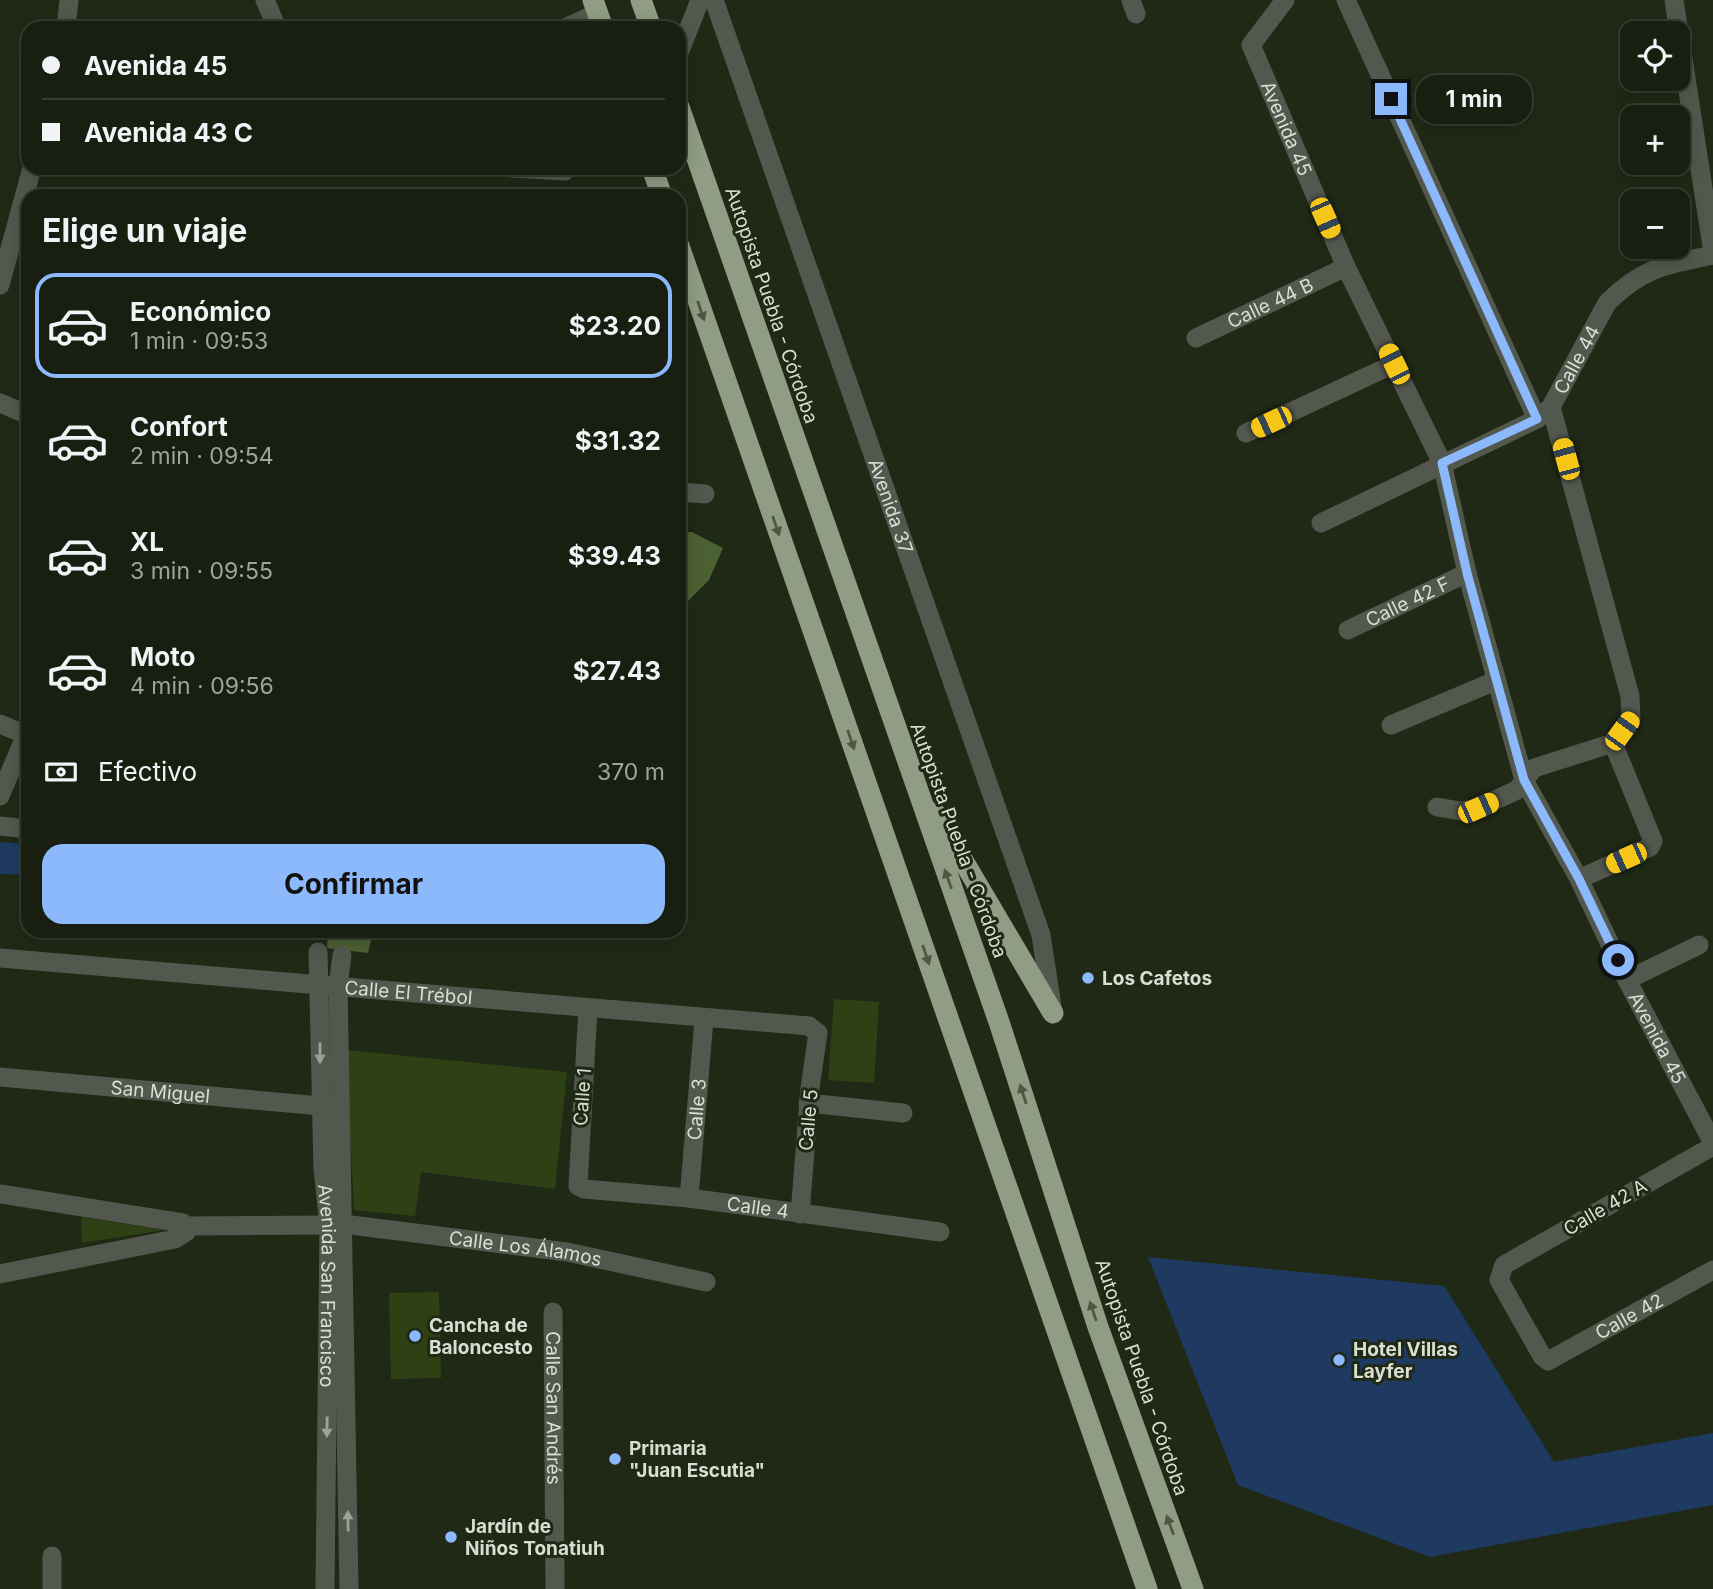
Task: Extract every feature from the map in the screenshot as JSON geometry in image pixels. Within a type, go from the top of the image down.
[{"type":"highway","points":[[641,0],[648,21]]},
{"type":"highway","name":"Autopista Puebla - Córdoba","points":[[686,127],[907,766],[999,1022],[1098,1327],[1193,1589]]},
{"type":"highway","points":[[686,266],[1147,1589]]},
{"type":"highway","points":[[907,766],[1053,1013]]},
{"type":"street","points":[[67,21],[69,0]]},
{"type":"street","points":[[265,0],[274,21]]},
{"type":"street","points":[[686,35],[700,0]]},
{"type":"street","name":"Avenida 37","points":[[714,0],[1041,934],[1053,1013]]},
{"type":"street","name":"Avenida 45","points":[[1285,0],[1251,45],[1346,267],[1442,463],[1467,573],[1524,780],[1579,879],[1627,980],[1713,1144]]},
{"type":"street","points":[[1346,0],[1544,413],[1630,696],[1631,718],[1613,743],[1534,768],[1517,790],[1478,808],[1460,811],[1437,807]]},
{"type":"street","points":[[1674,0],[1713,254]]},
{"type":"street","points":[[582,21],[598,14]]},
{"type":"street","points":[[0,285],[21,208]]},
{"type":"street","name":"Calle 44","points":[[1544,413],[1607,303],[1620,289],[1638,275],[1662,265],[1713,254]]},
{"type":"street","name":"Calle 44 B","points":[[1196,338],[1346,267]]},
{"type":"street","points":[[1246,433],[1394,364]]},
{"type":"street","points":[[0,402],[21,412]]},
{"type":"street","points":[[1321,523],[1544,413]]},
{"type":"street","points":[[686,493],[705,494]]},
{"type":"street","name":"Calle 42 F","points":[[1348,630],[1467,573]]},
{"type":"street","points":[[1391,726],[1495,681]]},
{"type":"street","points":[[0,724],[21,730]]},
{"type":"street","points":[[1579,879],[1650,848],[1653,841],[1613,743]]},
{"type":"street","points":[[0,796],[21,746]]},
{"type":"street","points":[[0,826],[21,828]]},
{"type":"street","points":[[1627,980],[1699,945]]},
{"type":"street","points":[[318,952],[329,985]]},
{"type":"street","points":[[329,985],[342,955]]},
{"type":"street","name":"Calle El Trébol","points":[[0,958],[814,1028]]},
{"type":"street","name":"Avenida San Francisco","points":[[329,985],[321,1106],[332,1169]]},
{"type":"street","name":"Avenida San Francisco","points":[[329,985],[332,1169],[349,1589]]},
{"type":"street","name":"Calle 1","points":[[578,1186],[588,1008]]},
{"type":"street","name":"Calle 3","points":[[689,1198],[704,1018]]},
{"type":"street","name":"Calle 5","points":[[800,1214],[808,1103],[818,1033],[814,1028]]},
{"type":"street","name":"San Miguel","points":[[0,1077],[321,1106]]},
{"type":"street","points":[[808,1103],[903,1113]]},
{"type":"street","name":"Calle 42 A","points":[[1548,1361],[1542,1356],[1499,1280],[1504,1265],[1713,1144]]},
{"type":"street","name":"Calle 4","points":[[578,1186],[583,1189],[689,1198],[940,1232]]},
{"type":"street","name":"Calle Los Álamos","points":[[0,1194],[183,1223],[186,1226],[336,1225],[567,1252],[706,1282]]},
{"type":"street","name":"Avenida San Francisco","points":[[325,1589],[336,1225]]},
{"type":"street","points":[[0,1274],[174,1239],[186,1232],[186,1226]]},
{"type":"street","name":"Calle 42","points":[[1548,1361],[1713,1270]]},
{"type":"street","name":"Calle San Andrés","points":[[553,1312],[555,1589]]},
{"type":"street","points":[[52,1556],[52,1589]]},
{"type":"green space","points":[[686,532],[692,532],[723,548],[709,580],[686,603]]},
{"type":"green space","points":[[328,938],[371,938],[368,953],[327,948]]},
{"type":"green space","points":[[834,999],[879,1002],[874,1083],[828,1080]]},
{"type":"green space","points":[[346,1050],[567,1072],[555,1189],[421,1172],[415,1216],[354,1210]]},
{"type":"green space","points":[[81,1217],[164,1230],[82,1243]]},
{"type":"green space","name":"Cancha de Baloncesto","points":[[439,1292],[441,1378],[391,1379],[389,1293]]},
{"type":"building","points":[[0,842],[21,844],[21,875],[0,874]]},
{"type":"building","name":"Hotel Villas Layfer","points":[[1148,1257],[1444,1286],[1554,1462],[1713,1433],[1713,1505],[1430,1557],[1238,1485]]},
{"type":"place","name":"Los Cafetos","points":[[1088,978]]},
{"type":"place","name":"Cancha de Baloncesto","points":[[415,1336]]},
{"type":"place","name":"Hotel Villas Layfer","points":[[1339,1360]]},
{"type":"place","name":"Primaria \"Juan Escutia\"","points":[[615,1459]]},
{"type":"place","name":"Jardín de Niños Tonatiuh","points":[[451,1537]]},
{"type":"route","points":[[1391,99],[1537,419],[1442,463],[1467,573],[1524,780],[1579,879],[1618,960]]}]
